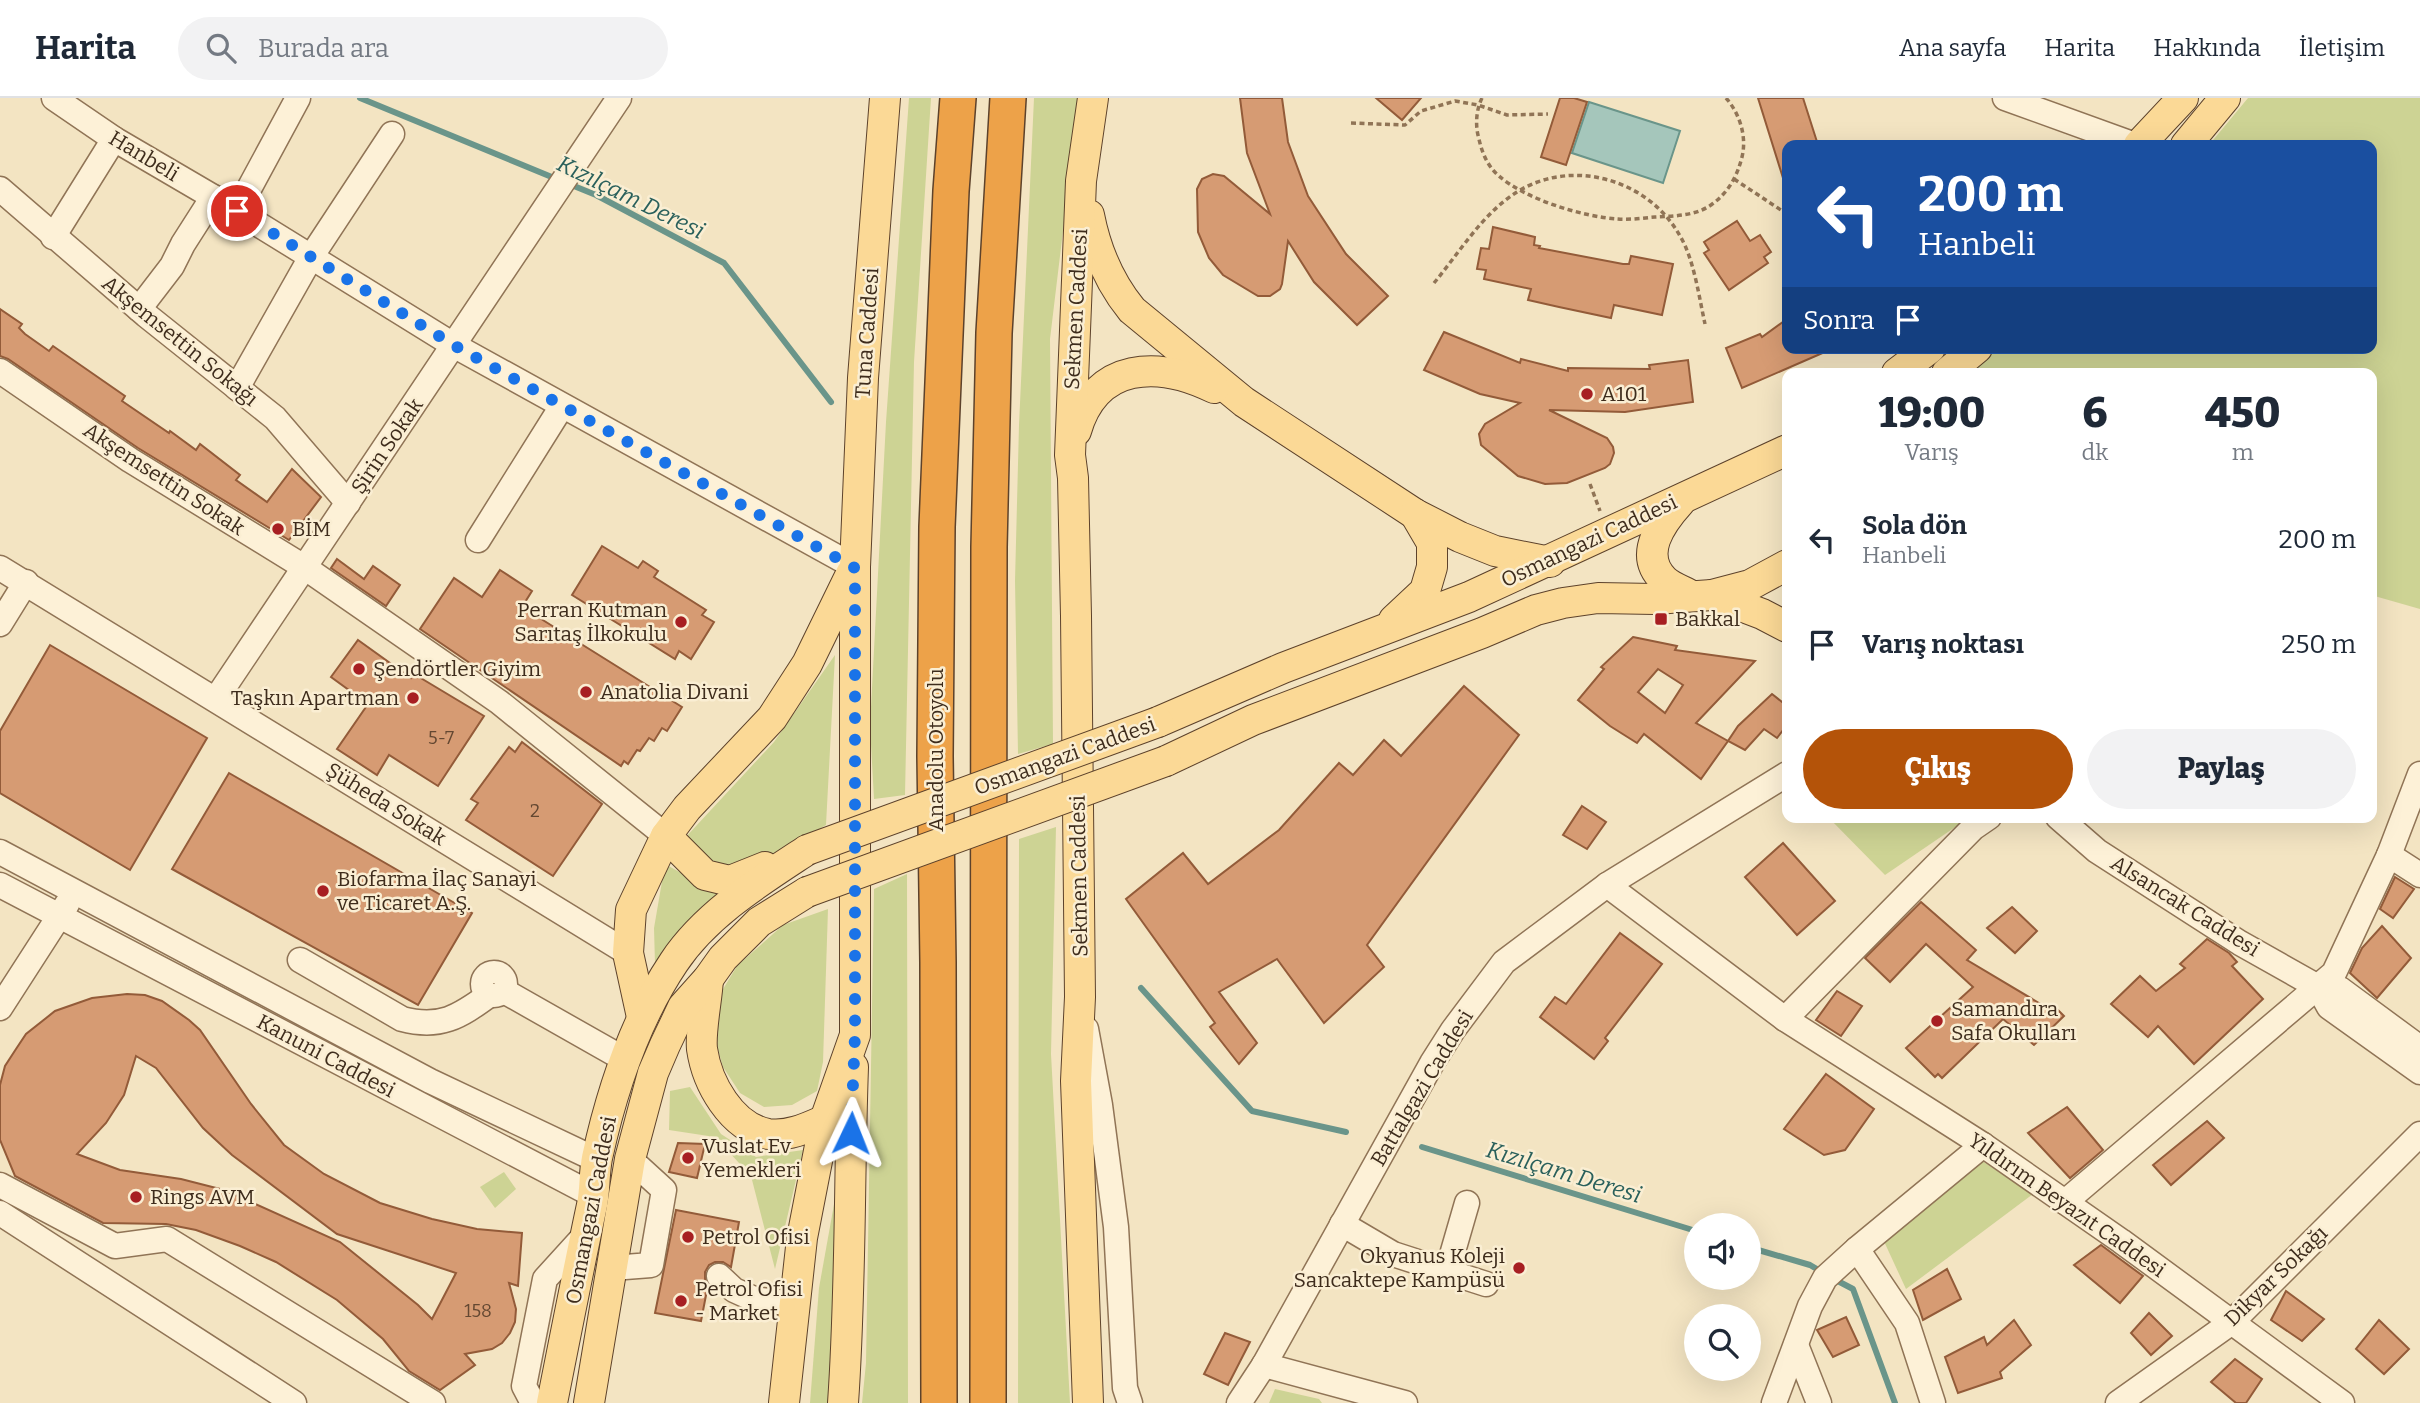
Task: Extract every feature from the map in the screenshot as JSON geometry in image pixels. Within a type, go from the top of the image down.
[{"type":"highway","name":"Anadolu Otoyolu","points":[[939,1403],[938,962],[934,756],[937,527],[958,98]]},
{"type":"highway","points":[[988,1403],[989,547],[994,333],[1008,98]]},
{"type":"main road","name":"Tuna Caddesi","points":[[844,1403],[855,1035],[855,568],[863,378],[885,98]]},
{"type":"main road","points":[[1093,98],[1081,181],[1103,265],[1117,292],[1132,310],[1244,402],[1415,514],[1495,551],[1550,562]]},
{"type":"main road","points":[[2142,140],[2183,98]]},
{"type":"main road","points":[[2190,140],[2225,98]]},
{"type":"main road","name":"Sekmen Caddesi","points":[[1081,181],[1070,455],[1076,616],[1080,997],[1076,1081],[1088,1403]]},
{"type":"main road","points":[[1904,368],[1922,354]]},
{"type":"main road","points":[[1953,368],[1970,354]]},
{"type":"main road","points":[[1070,455],[1081,415],[1090,399],[1103,386],[1129,374],[1158,370],[1179,374],[1244,402]]},
{"type":"main road","name":"Osmangazi Caddesi","points":[[552,1403],[593,1195],[597,1160],[624,1059],[642,1017],[675,961],[708,922],[807,850],[1158,722],[1275,671],[1469,597],[1550,562],[1782,452]]},
{"type":"main road","points":[[1782,476],[1743,475],[1698,491],[1663,521],[1651,548],[1656,569],[1664,581],[1762,614],[1782,625]]},
{"type":"main road","points":[[1383,631],[1424,592],[1432,567],[1432,542],[1415,514]]},
{"type":"main road","points":[[642,1017],[628,953],[631,910],[666,836],[687,808],[772,718],[807,664],[855,568]]},
{"type":"main road","name":"Osmangazi Caddesi","points":[[589,1403],[628,1172],[653,1073],[683,1007],[723,958],[759,922],[807,892],[1167,761],[1253,720],[1536,610],[1598,598],[1656,599],[1702,595],[1751,585],[1782,568]]},
{"type":"main road","points":[[666,836],[705,875],[730,881],[807,850]]},
{"type":"main road","points":[[708,979],[703,1052],[720,1096],[735,1116],[749,1126],[769,1134],[798,1131],[825,1121]]},
{"type":"main road","points":[[784,1403],[802,1238],[825,1121],[855,1035]]},
{"type":"main road","points":[[597,1160],[628,1172]]},
{"type":"main road","points":[[593,1195],[628,1172]]},
{"type":"street","name":"Hanbeli","points":[[54,98],[114,139],[237,211],[455,346],[855,568]]},
{"type":"street","points":[[237,211],[298,98]]},
{"type":"street","name":"Şirin Sokak","points":[[216,699],[620,98]]},
{"type":"street","points":[[2005,98],[2123,140]]},
{"type":"street","points":[[237,388],[311,257],[392,134]]},
{"type":"street","points":[[53,237],[114,139]]},
{"type":"street","name":"Akşemsettin Sokağı","points":[[0,189],[139,309],[275,418],[348,503]]},
{"type":"street","points":[[139,309],[172,266],[213,197]]},
{"type":"street","name":"Akşemsettin Sokak","points":[[0,371],[130,460],[304,567],[499,702],[666,836]]},
{"type":"street","points":[[478,540],[562,406]]},
{"type":"street","name":"Şüheda Sokak","points":[[0,568],[628,953]]},
{"type":"street","points":[[0,624],[26,582]]},
{"type":"street","points":[[2065,1202],[2334,973],[2389,855],[2420,774]]},
{"type":"street","name":"Battalgazi Caddesi","points":[[1240,1402],[1264,1365],[1432,1062],[1452,1030],[1504,962],[1607,886],[1782,777]]},
{"type":"street","points":[[1785,1019],[1980,823]]},
{"type":"street","name":"Alsancak Caddesi","points":[[2065,823],[2097,851],[2240,943],[2318,987],[2340,989],[2420,1048]]},
{"type":"street","name":"Kanuni Caddesi","points":[[0,852],[430,1081],[597,1160]]},
{"type":"street","points":[[2389,855],[2420,874]]},
{"type":"street","name":"Kanuni Caddesi","points":[[0,885],[593,1195]]},
{"type":"street","name":"Yıldırım Beyazıt Caddesi","points":[[1607,886],[1785,1019],[1983,1145],[2342,1403]]},
{"type":"street","points":[[0,1008],[75,892]]},
{"type":"street","points":[[300,960],[402,1019],[429,1023],[455,1018],[496,993],[624,1059]]},
{"type":"street","name":"Alsancak Caddesi","points":[[2318,987],[2329,1007],[2420,1072]]},
{"type":"street","points":[[1080,997],[1100,1105],[1116,1227],[1125,1388],[1130,1403]]},
{"type":"street","name":"Dikyar Sokağı","points":[[2118,1403],[2232,1322],[2420,1134]]},
{"type":"street","points":[[1774,1403],[1810,1306],[1832,1272],[1983,1145]]},
{"type":"street","points":[[0,1185],[115,1245],[167,1239],[433,1403]]},
{"type":"street","points":[[1447,1272],[1467,1203]]},
{"type":"street","points":[[0,1213],[294,1403]]},
{"type":"street","points":[[1342,1224],[1394,1254],[1486,1284]]},
{"type":"street","points":[[524,1397],[545,1279],[585,1235]]},
{"type":"street","points":[[1857,1249],[1907,1323],[1933,1403]]},
{"type":"street","points":[[719,1276],[734,1290],[754,1299],[794,1304]]},
{"type":"street","points":[[1796,1345],[1819,1403]]},
{"type":"street","points":[[1264,1365],[1349,1395],[1405,1403]]},
{"type":"path","points":[[1482,98],[1478,105],[1476,130],[1483,154],[1497,175],[1521,190],[1560,208],[1618,219],[1688,215],[1709,206],[1727,192],[1738,172],[1744,150],[1742,128],[1726,98]]},
{"type":"path","points":[[1352,123],[1405,125],[1421,111],[1455,101],[1478,105],[1507,115],[1548,114]]},
{"type":"path","points":[[1434,283],[1488,216],[1521,190],[1552,177],[1590,175],[1627,185],[1658,206],[1666,216],[1681,237],[1705,324]]},
{"type":"path","points":[[1734,179],[1782,211]]},
{"type":"path","points":[[1590,484],[1601,513]]},
{"type":"green space","points":[[909,98],[931,98],[914,362],[905,795],[874,799],[870,726],[886,422]]},
{"type":"green space","points":[[1034,98],[1079,98],[1050,339],[1053,744],[1018,754],[1015,581],[1019,425]]},
{"type":"green space","points":[[2248,98],[2420,98],[2420,609],[2377,597],[2377,368],[1970,368],[1986,354],[2377,354],[2377,140],[2213,140]]},
{"type":"green space","points":[[835,655],[826,825],[744,873],[711,870],[684,839],[774,742]]},
{"type":"green space","points":[[1834,823],[1961,823],[1885,875]]},
{"type":"green space","points":[[1056,827],[1051,1054],[1070,1403],[1018,1403],[1019,839]]},
{"type":"green space","points":[[665,864],[719,894],[655,964],[654,928]]},
{"type":"green space","points":[[907,874],[908,1403],[862,1403],[866,1363],[874,889]]},
{"type":"green space","points":[[828,909],[823,1062],[817,1091],[792,1105],[764,1107],[740,1093],[723,1067],[713,1033],[717,999],[737,966],[783,925]]},
{"type":"green space","points":[[690,1087],[721,1134],[756,1157],[803,1150],[775,1269],[751,1176],[715,1137],[669,1130],[670,1091]]},
{"type":"green space","points":[[1982,1161],[2033,1194],[1906,1289],[1882,1237]]},
{"type":"green space","points":[[504,1172],[516,1189],[495,1208],[480,1187]]},
{"type":"green space","points":[[838,1182],[831,1403],[810,1403],[819,1288]]},
{"type":"green space","points":[[1275,1389],[1319,1399],[1322,1403],[1269,1403]]},
{"type":"water","points":[[1589,102],[1680,131],[1663,183],[1572,153]]},
{"type":"building","points":[[1240,98],[1282,98],[1288,142],[1308,196],[1346,254],[1388,296],[1357,325],[1314,282],[1288,241],[1282,284],[1280,289],[1270,296],[1258,296],[1223,275],[1209,258],[1198,232],[1197,189],[1202,179],[1213,174],[1224,176],[1270,214],[1247,153]]},
{"type":"building","points":[[1376,98],[1421,98],[1402,120]]},
{"type":"building","points":[[1560,98],[1587,102],[1566,165],[1541,157]]},
{"type":"building","points":[[1758,98],[1803,98],[1816,140],[1782,140],[1782,175]]},
{"type":"building","points":[[1737,221],[1750,241],[1760,235],[1771,252],[1764,257],[1768,263],[1729,290],[1704,253],[1709,250],[1704,242]]},
{"type":"building","points":[[1493,227],[1535,237],[1534,245],[1540,246],[1539,248],[1623,264],[1629,264],[1631,256],[1673,264],[1662,315],[1614,305],[1611,318],[1528,300],[1531,289],[1484,279],[1486,270],[1477,269],[1481,248],[1489,249]]},
{"type":"building","points":[[0,309],[22,324],[19,328],[25,334],[49,351],[53,346],[125,396],[122,401],[169,433],[170,431],[196,450],[200,444],[240,475],[236,480],[267,502],[292,469],[321,497],[289,540],[138,448],[0,356]]},
{"type":"building","points":[[1782,323],[1782,354],[1820,354],[1782,368],[1782,371],[1742,388],[1726,348],[1760,334],[1762,337]]},
{"type":"building","points":[[1444,332],[1520,363],[1521,359],[1568,371],[1568,368],[1650,369],[1649,365],[1688,360],[1693,402],[1625,412],[1549,410],[1607,438],[1614,453],[1610,464],[1605,468],[1567,483],[1545,484],[1518,476],[1481,445],[1479,434],[1485,424],[1520,403],[1480,394],[1424,370]]},
{"type":"building","points":[[602,546],[638,568],[643,561],[658,571],[654,577],[706,610],[702,615],[714,622],[691,659],[679,651],[675,659],[572,595]]},
{"type":"building","points":[[337,559],[364,579],[373,566],[400,585],[386,606],[331,568]]},
{"type":"building","name":"Anatolia Divani","points":[[500,570],[532,591],[522,607],[682,707],[667,731],[662,728],[654,741],[649,738],[628,764],[624,761],[621,766],[420,629],[454,578],[482,597]]},
{"type":"building","points":[[1633,637],[1677,646],[1675,650],[1755,661],[1696,723],[1728,741],[1701,779],[1644,734],[1637,743],[1610,726],[1578,700],[1604,669],[1601,667]],"holes":[[[1658,669],[1683,685],[1665,713],[1638,692]]]},
{"type":"building","points":[[358,640],[411,678],[414,674],[484,716],[438,786],[389,755],[377,775],[337,749],[368,704],[331,677]]},
{"type":"building","points":[[50,645],[207,738],[130,870],[0,793],[0,731]]},
{"type":"building","points":[[1464,686],[1519,735],[1367,945],[1384,967],[1324,1023],[1277,959],[1219,992],[1257,1043],[1239,1064],[1210,1027],[1215,1023],[1126,899],[1183,853],[1208,884],[1279,830],[1339,763],[1353,775],[1384,740],[1401,756]]},
{"type":"building","points":[[1772,694],[1782,702],[1782,732],[1777,738],[1764,729],[1745,750],[1728,741],[1738,726]]},
{"type":"building","points":[[522,742],[602,804],[553,876],[466,820],[478,803],[471,799],[509,747],[515,752]]},
{"type":"building","name":"Biofarma İlaç Sanayi ve Ticaret A.Ş.","points":[[229,773],[472,913],[418,1005],[172,869]]},
{"type":"building","points":[[1582,806],[1606,822],[1587,849],[1563,835]]},
{"type":"building","points":[[1783,843],[1835,901],[1797,935],[1745,877]]},
{"type":"building","points":[[2395,877],[2414,889],[2393,918],[2380,909]]},
{"type":"building","points":[[1921,902],[1976,950],[1967,960],[2049,1009],[2054,1006],[2064,1016],[2034,1045],[2003,1019],[1942,1078],[1938,1074],[1935,1077],[1906,1048],[1973,987],[1926,944],[1890,982],[1865,958]]},
{"type":"building","points":[[2012,907],[2037,931],[2015,953],[1987,928]]},
{"type":"building","points":[[2382,926],[2411,958],[2377,998],[2350,973],[2362,948]]},
{"type":"building","points":[[1620,933],[1662,964],[1605,1038],[1608,1041],[1594,1059],[1540,1017],[1555,997],[1566,1004]]},
{"type":"building","points":[[2207,939],[2229,953],[2237,962],[2232,966],[2263,999],[2194,1064],[2158,1026],[2148,1037],[2111,1004],[2140,976],[2156,991],[2185,968],[2180,964]]},
{"type":"building","points":[[1837,991],[1862,1006],[1841,1036],[1816,1020]]},
{"type":"building","name":"Rings AVM","points":[[145,995],[162,1001],[189,1020],[200,1030],[251,1104],[284,1145],[324,1174],[380,1203],[432,1219],[477,1229],[522,1233],[518,1286],[509,1283],[516,1309],[515,1322],[502,1343],[492,1349],[465,1354],[475,1365],[440,1390],[409,1371],[383,1339],[337,1300],[276,1262],[196,1230],[166,1224],[103,1223],[15,1176],[0,1140],[0,1085],[5,1066],[26,1034],[55,1011],[92,998]],"holes":[[[136,1056],[156,1068],[203,1128],[232,1155],[337,1234],[456,1273],[432,1319],[340,1242],[224,1190],[181,1179],[120,1170],[77,1154],[106,1123],[124,1095]]]},
{"type":"building","points":[[1826,1074],[1874,1109],[1845,1150],[1824,1155],[1784,1129]]},
{"type":"building","points":[[2067,1107],[2103,1150],[2070,1178],[2028,1133]]},
{"type":"building","points":[[2207,1121],[2224,1138],[2171,1185],[2153,1165]]},
{"type":"building","name":"Vuslat Ev Yemekleri","points":[[678,1143],[705,1144],[697,1178],[669,1172]]},
{"type":"building","points":[[676,1210],[739,1222],[731,1267],[723,1262],[715,1262],[709,1265],[705,1272],[708,1285],[701,1321],[655,1313]]},
{"type":"building","points":[[2101,1245],[2143,1276],[2120,1303],[2074,1265]]},
{"type":"building","points":[[1947,1269],[1961,1299],[1923,1320],[1913,1290]]},
{"type":"building","points":[[2286,1291],[2324,1319],[2302,1341],[2271,1320]]},
{"type":"building","points":[[2149,1313],[2172,1336],[2151,1355],[2131,1333]]},
{"type":"building","points":[[1846,1317],[1859,1345],[1833,1357],[1817,1330]]},
{"type":"building","points":[[2014,1320],[2031,1345],[2000,1372],[2002,1378],[1958,1393],[1945,1357],[1984,1337],[1987,1345]]},
{"type":"building","points":[[2379,1320],[2409,1349],[2384,1374],[2356,1349]]},
{"type":"building","points":[[1225,1333],[1250,1342],[1228,1385],[1204,1374]]},
{"type":"building","points":[[2235,1359],[2262,1379],[2246,1403],[2236,1403],[2211,1382]]},
{"type":"waterway","name":"Kızılçam Deresi","points":[[360,98],[559,180]]},
{"type":"waterway","name":"Kızılçam Deresi","points":[[569,184],[596,195],[724,263],[831,402]]},
{"type":"waterway","name":"Kızılçam Deresi","points":[[1141,988],[1252,1111],[1346,1132]]},
{"type":"waterway","name":"Kızılçam Deresi","points":[[1422,1147],[1684,1227]]},
{"type":"waterway","name":"Kızılçam Deresi","points":[[1761,1251],[1810,1265],[1822,1272]]},
{"type":"waterway","name":"Kızılçam Deresi","points":[[1832,1278],[1853,1289],[1895,1403]]},
{"type":"place","name":"A101","points":[[1587,394]]},
{"type":"place","name":"BİM","points":[[278,529]]},
{"type":"place","name":"Bakkal","points":[[1661,619]]},
{"type":"place","name":"Perran Kutman Sarıtaş İlkokulu","points":[[681,622]]},
{"type":"place","name":"Şendörtler Giyim","points":[[359,669]]},
{"type":"place","name":"Anatolia Divani","points":[[586,692]]},
{"type":"place","name":"Taşkın Apartman","points":[[413,698]]},
{"type":"place","name":"Biofarma İlaç Sanayi ve Ticaret A.Ş.","points":[[323,891]]},
{"type":"place","name":"Samandıra Safa Okulları","points":[[1937,1021]]},
{"type":"place","name":"Vuslat Ev Yemekleri","points":[[688,1158]]},
{"type":"place","name":"Rings AVM","points":[[136,1197]]},
{"type":"place","name":"Petrol Ofisi","points":[[688,1237]]},
{"type":"place","name":"Okyanus Koleji Sancaktepe Kampüsü","points":[[1519,1268]]},
{"type":"place","name":"Petrol Ofisi - Market","points":[[681,1301]]},
{"type":"route","points":[[237,211],[455,346],[855,568],[855,1035],[851,1133]]}]
